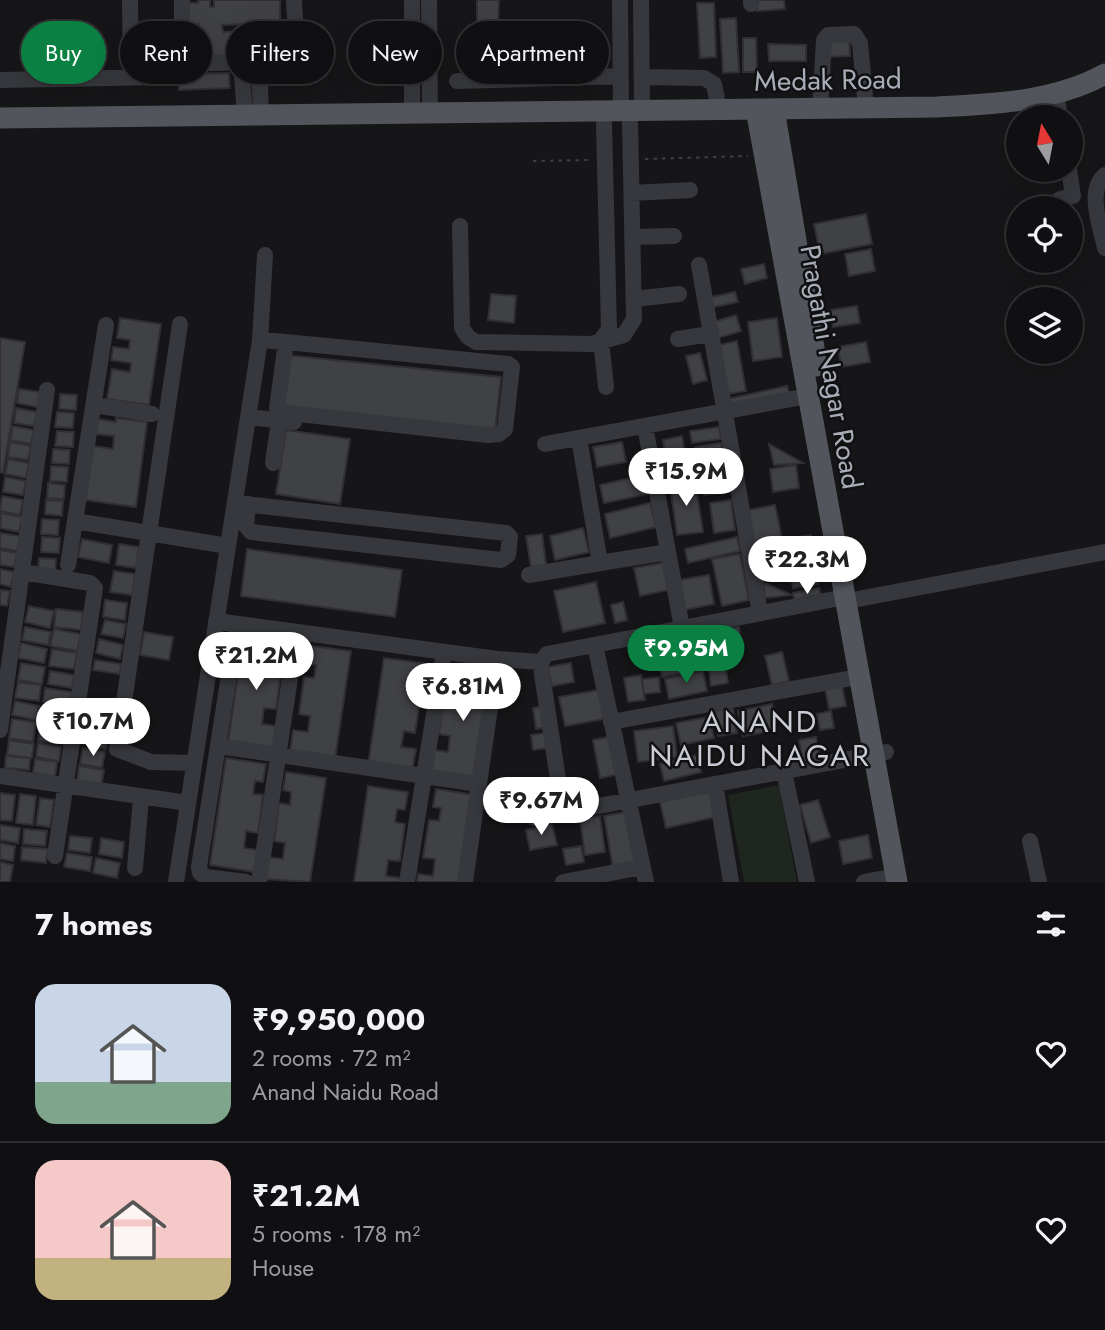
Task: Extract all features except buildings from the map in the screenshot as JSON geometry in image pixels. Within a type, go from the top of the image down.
[{"type":"main road","name":"Medak Road","points":[[0,130],[47,124],[253,115],[421,113],[624,117],[719,109],[766,116],[820,108],[937,107],[1002,103],[1040,97],[1076,87],[1105,74]]},
{"type":"main road","name":"Medak Road","points":[[1072,105],[1105,89]]},
{"type":"main road","name":"Medak Road","points":[[0,118],[47,124],[766,116],[937,120],[1006,116]]},
{"type":"main road","name":"Pragathi Nagar Road","points":[[766,116],[763,155],[800,397],[851,598],[858,677],[880,754]]},
{"type":"main road","name":"Pragathi Nagar Road","points":[[766,116],[900,880]]},
{"type":"street","points":[[130,0],[130,21]]},
{"type":"street","points":[[182,0],[182,59],[188,64],[226,63]]},
{"type":"street","points":[[293,0],[294,21]]},
{"type":"street","points":[[412,0],[421,113]]},
{"type":"street","points":[[421,113],[429,0]]},
{"type":"street","points":[[460,226],[462,328],[468,337],[476,342],[591,344],[624,335],[634,319],[634,299],[632,193],[621,76],[621,0]]},
{"type":"street","points":[[606,387],[601,340],[609,329],[624,117],[642,78],[641,0]]},
{"type":"street","points":[[820,108],[824,40],[828,35],[854,34],[860,43],[866,108]]},
{"type":"street","points":[[621,42],[641,42]]},
{"type":"street","points":[[609,76],[621,76]]},
{"type":"street","points":[[0,80],[120,78]]},
{"type":"street","points":[[642,78],[704,79],[714,84],[719,109]]},
{"type":"street","points":[[246,84],[253,115]]},
{"type":"street","points":[[253,115],[256,84]]},
{"type":"street","points":[[1105,175],[1097,186],[1096,197],[1105,248]]},
{"type":"street","points":[[632,193],[690,190]]},
{"type":"street","points":[[632,237],[674,236]]},
{"type":"street","points":[[176,882],[228,545],[241,503],[248,418],[260,340],[265,255]]},
{"type":"street","points":[[699,265],[760,613]]},
{"type":"street","points":[[634,299],[679,294]]},
{"type":"street","points":[[180,324],[117,749],[151,762],[194,763]]},
{"type":"street","points":[[68,565],[106,325]]},
{"type":"street","points":[[678,339],[710,334]]},
{"type":"street","points":[[260,340],[286,342],[508,364],[512,367],[505,429],[499,435],[488,435],[281,412],[277,408],[286,342]]},
{"type":"street","points":[[0,730],[47,390]]},
{"type":"street","points":[[545,444],[800,397]]},
{"type":"street","points":[[94,405],[152,414]]},
{"type":"street","points":[[248,418],[504,445]]},
{"type":"street","points":[[273,463],[279,421]]},
{"type":"street","points":[[645,426],[682,628]]},
{"type":"street","points":[[579,438],[600,563]]},
{"type":"street","points":[[241,503],[506,533],[510,537],[508,555],[501,560],[251,532],[246,526],[241,503]]},
{"type":"street","points":[[385,547],[388,520]]},
{"type":"street","points":[[75,521],[228,545]]},
{"type":"street","points":[[529,575],[668,552]]},
{"type":"street","points":[[563,812],[541,662],[547,654],[1105,552]]},
{"type":"street","points":[[23,572],[90,583],[95,588],[55,856]]},
{"type":"street","points":[[216,621],[497,659],[541,662]]},
{"type":"street","points":[[237,624],[200,873],[206,877],[246,882]]},
{"type":"street","points":[[259,882],[297,632]]},
{"type":"street","points":[[563,882],[644,874],[595,645]]},
{"type":"street","points":[[407,882],[444,652]]},
{"type":"street","points":[[465,882],[497,659]]},
{"type":"street","points":[[611,722],[858,677]]},
{"type":"street","points":[[218,746],[479,783]]},
{"type":"street","points":[[534,818],[880,754]]},
{"type":"street","points":[[784,771],[807,882]]},
{"type":"street","points":[[0,776],[188,803]]},
{"type":"street","points":[[715,784],[731,882]]},
{"type":"street","points":[[135,868],[141,797]]},
{"type":"street","points":[[1030,841],[1039,882]]},
{"type":"street","points":[[864,882],[900,880]]},
{"type":"path","points":[[638,159],[763,155]]},
{"type":"path","points":[[533,162],[599,160]]},
{"type":"shaded area","points":[[779,785],[797,882],[744,882],[728,795]]},
{"type":"district","name":"ANAND NAIDU NAGAR","points":[[760,738]]}]
